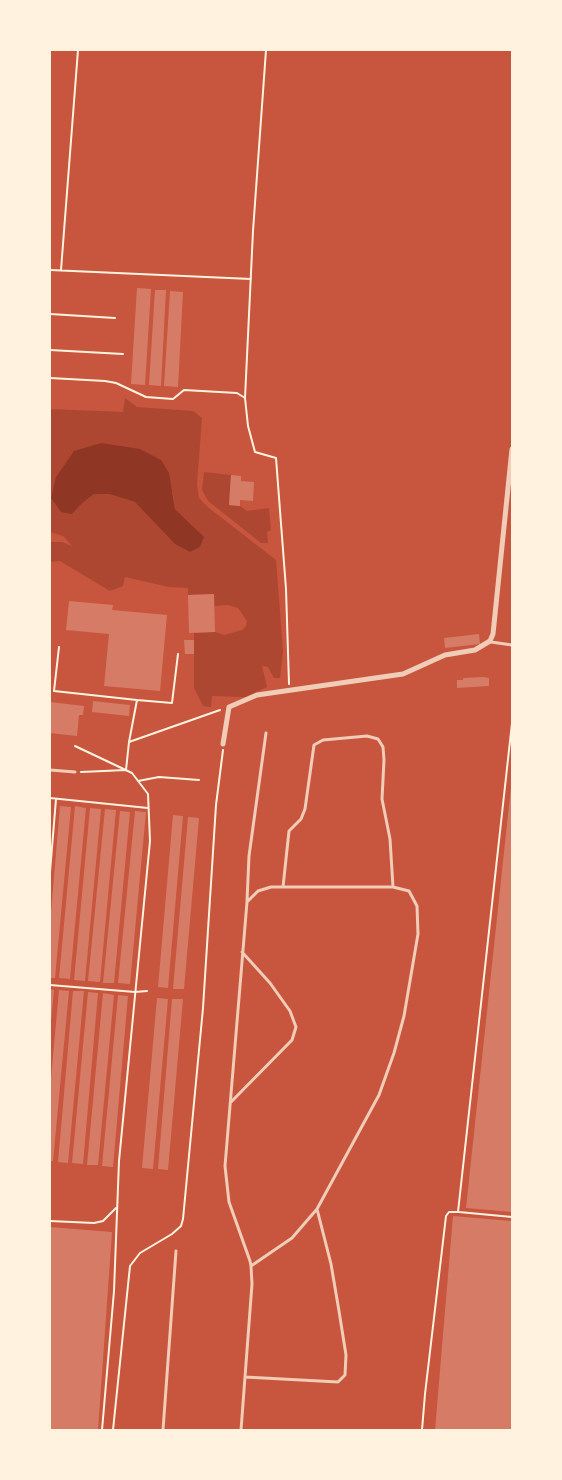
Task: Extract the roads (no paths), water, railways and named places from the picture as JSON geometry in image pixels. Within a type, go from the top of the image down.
[{"type":"street","points":[[223,744],[229,707],[256,695],[403,674],[445,655],[476,650],[490,641],[493,634],[513,449]]},
{"type":"lane","points":[[490,641],[513,645]]},
{"type":"lane","points":[[241,1431],[252,1284],[251,1266],[229,1202],[225,1166],[249,856],[266,733]]},
{"type":"lane","points":[[283,887],[289,831],[301,819],[305,809],[314,745],[323,740],[367,736],[378,739],[383,747],[382,799],[390,839],[393,887]]},
{"type":"lane","points":[[50,770],[75,772]]},
{"type":"lane","points":[[247,902],[258,891],[271,887],[393,887],[409,891],[417,906],[418,934],[404,1016],[379,1095],[317,1209],[292,1238],[251,1266]]},
{"type":"lane","points":[[230,1103],[292,1040],[296,1027],[290,1011],[270,983],[242,952]]},
{"type":"lane","points":[[245,1377],[338,1382],[345,1375],[346,1355],[339,1311],[331,1264],[317,1209]]},
{"type":"lane","points":[[163,1431],[176,1251]]}]
